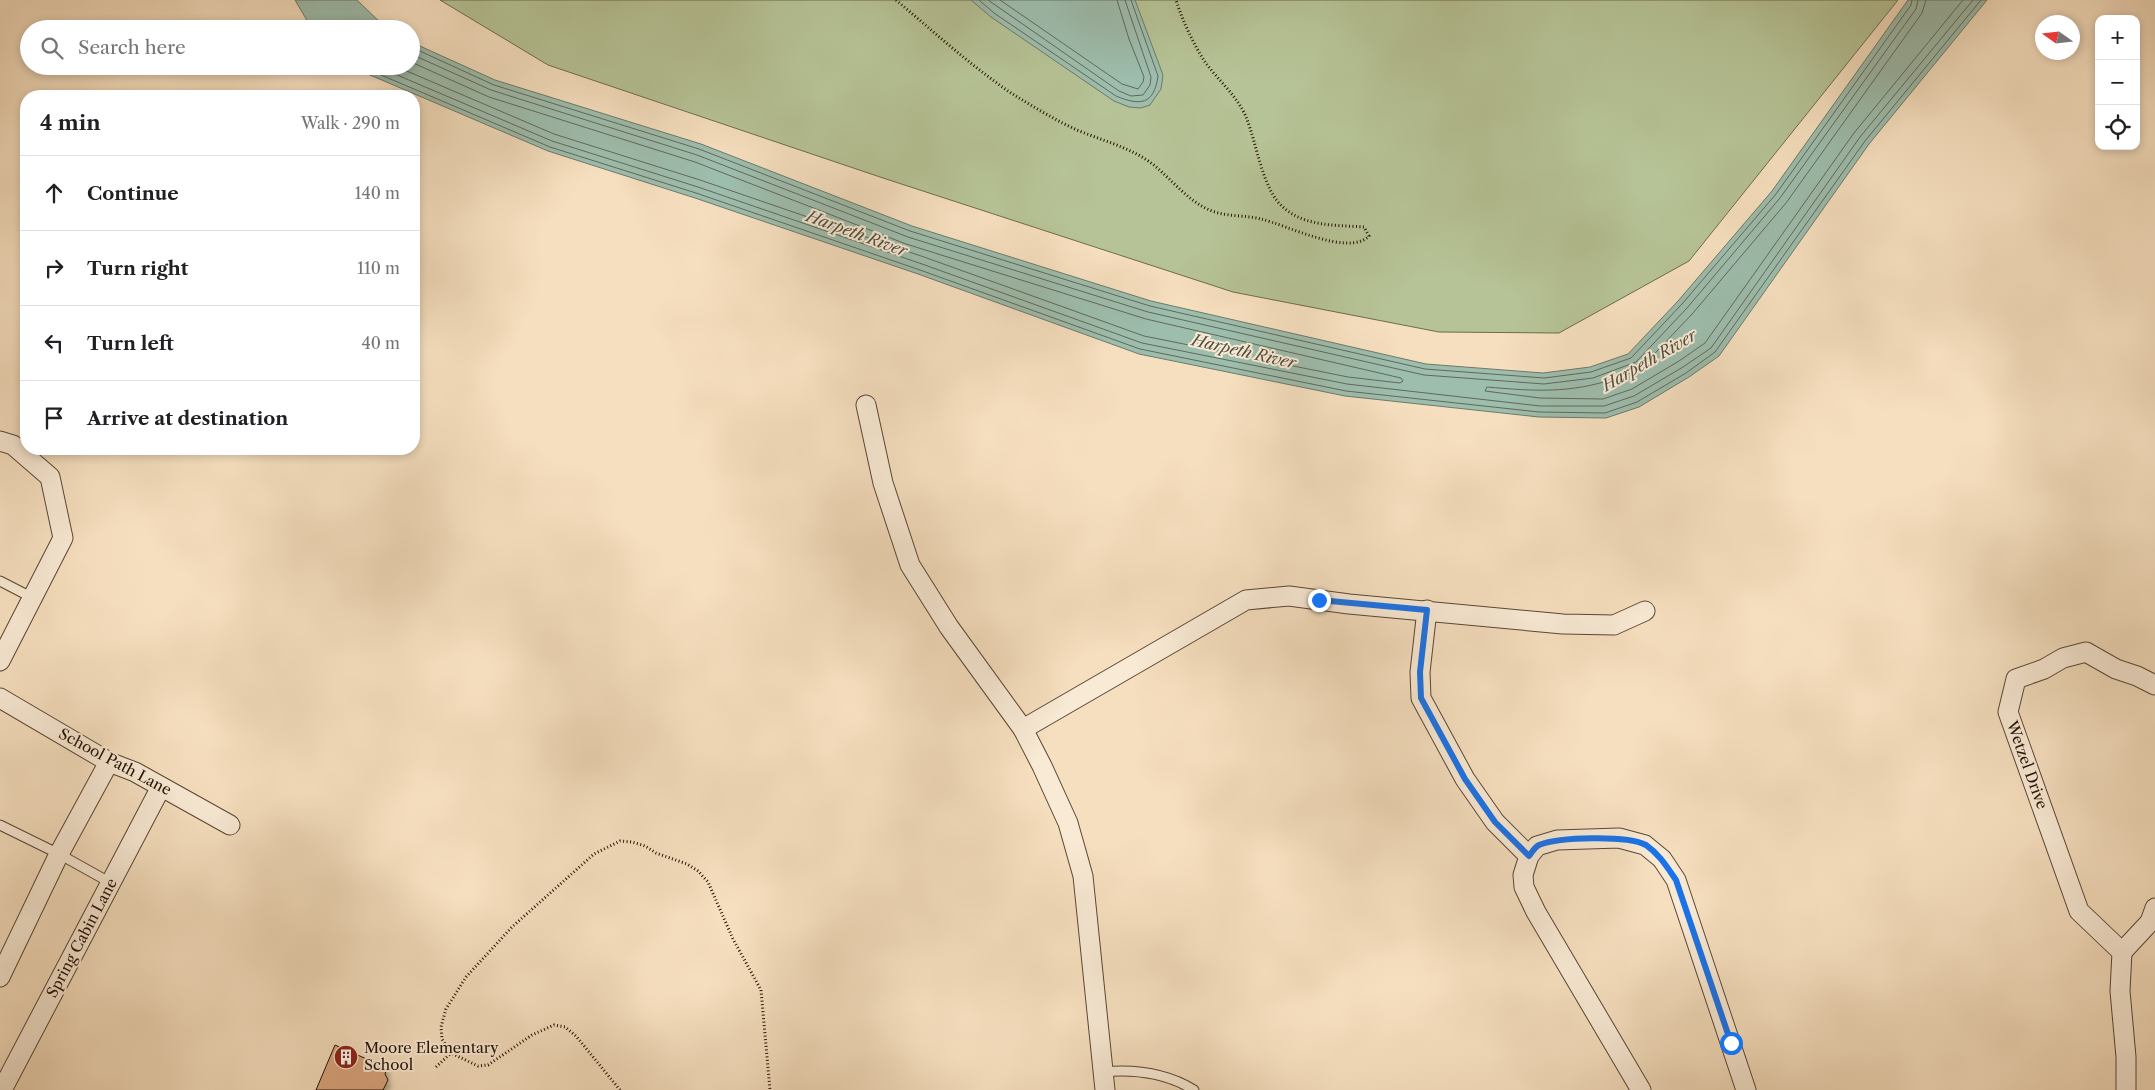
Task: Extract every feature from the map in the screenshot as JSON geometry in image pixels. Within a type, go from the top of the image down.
[{"type":"street","points":[[866,405],[882,483],[910,565],[949,627],[1023,729],[1068,823],[1083,876],[1104,1081]]},
{"type":"street","points":[[0,441],[13,445],[20,451]]},
{"type":"street","points":[[0,660],[63,538],[50,478],[24,455]]},
{"type":"street","points":[[1023,729],[1246,600],[1289,596],[1349,604],[1563,624],[1614,625],[1645,611]]},
{"type":"street","points":[[1427,610],[1420,672],[1421,698],[1465,779],[1495,822],[1529,856]]},
{"type":"street","name":"Wetzel Drive","points":[[2122,952],[2079,911],[2008,712],[2016,679],[2044,669],[2063,658],[2086,652],[2116,669],[2155,685]]},
{"type":"street","name":"School Path Lane","points":[[0,698],[109,762],[135,772],[162,786],[230,826]]},
{"type":"street","points":[[0,977],[58,854],[109,762]]},
{"type":"street","name":"Spring Cabin Lane","points":[[2,1090],[162,786]]},
{"type":"street","points":[[1641,1090],[1536,912],[1524,887],[1523,875],[1529,856],[1537,846],[1556,840],[1620,838],[1645,845],[1662,859],[1676,880],[1746,1090]]},
{"type":"street","points":[[2126,1090],[2126,1057],[2120,991],[2122,952],[2150,922],[2155,908]]},
{"type":"lane","points":[[0,581],[32,597]]},
{"type":"lane","points":[[0,825],[111,883]]},
{"type":"lane","points":[[1104,1081],[1128,1069],[1170,1078],[1194,1090]]},
{"type":"path","points":[[896,0],[950,48],[1012,93],[1077,130],[1112,143],[1147,160],[1198,203],[1212,212],[1262,219],[1326,239],[1353,244],[1364,241],[1369,236],[1364,227],[1324,225],[1299,218],[1283,207],[1267,183],[1246,115],[1192,41],[1176,0]]},
{"type":"path","points":[[620,1090],[576,1036],[565,1027],[554,1025],[532,1035],[488,1065],[478,1066],[451,1053],[442,1039],[441,1027],[446,1009],[466,977],[512,927],[580,865],[608,846],[620,841],[645,846],[656,853],[687,864],[708,882],[733,939],[761,990],[770,1090]]},
{"type":"path","points":[[436,1067],[451,1053]]},
{"type":"shaded area","points":[[440,0],[1898,0],[1689,261],[1559,333],[1439,332],[1233,292],[883,178],[548,65]]},
{"type":"water","points":[[295,0],[357,0],[378,20],[307,20]]},
{"type":"water","points":[[971,0],[1135,0],[1163,75],[1161,89],[1150,105],[1141,108],[1129,107],[1114,101],[991,17]]},
{"type":"water","name":"Harpeth River","points":[[1908,0],[1987,0],[1869,144],[1719,356],[1689,377],[1639,407],[1606,418],[1539,417],[1345,396],[1139,354],[918,274],[695,198],[548,151],[420,96],[420,90],[405,90],[370,75],[420,75],[420,46],[495,80],[701,144],[912,226],[1151,301],[1426,364],[1543,373],[1590,367],[1628,354],[1678,301],[1772,191]]},
{"type":"building","name":"Moore Elementary School","points":[[335,1045],[387,1068],[385,1074],[388,1080],[383,1090],[316,1090]]},
{"type":"place","name":"Moore Elementary School","points":[[346,1057]]},
{"type":"route","points":[[1319,600],[1427,610],[1420,672],[1421,698],[1465,779],[1495,822],[1529,856],[1537,846],[1556,840],[1620,838],[1645,845],[1662,859],[1676,880],[1731,1043]]}]
